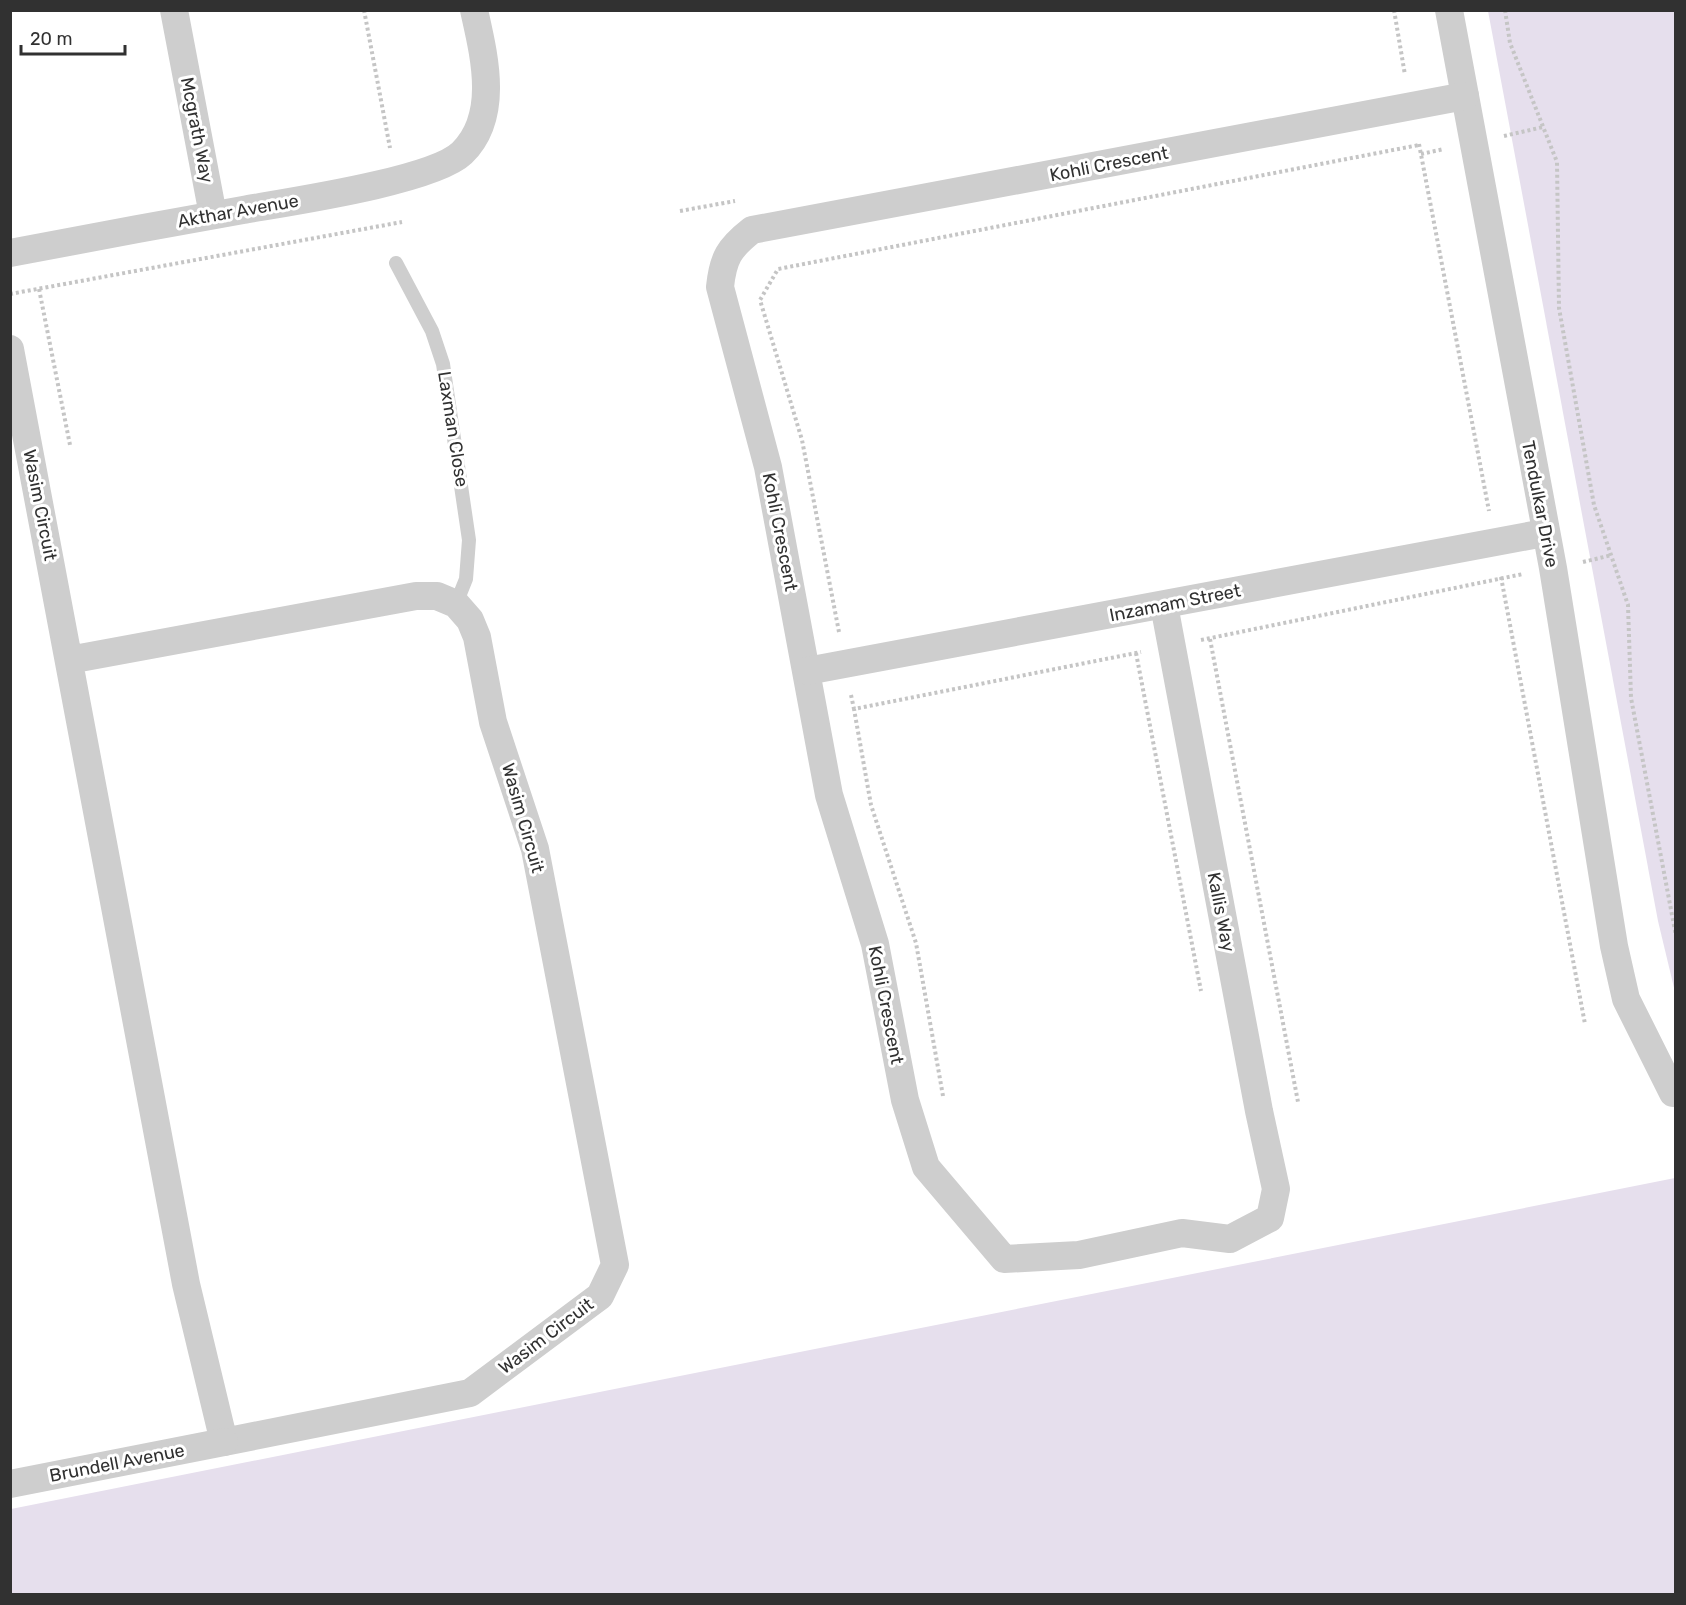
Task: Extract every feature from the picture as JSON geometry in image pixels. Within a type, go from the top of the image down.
[{"type":"street","name":"Mcgrath Way","points":[[174,10],[213,215]]},
{"type":"street","name":"Akthar Avenue","points":[[10,253],[352,190],[432,168],[461,154],[475,136],[484,106],[487,80],[474,10]]},
{"type":"street","name":"Tendulkar Drive","points":[[1449,10],[1544,533],[1553,568],[1614,946],[1626,999],[1673,1093]]},
{"type":"street","name":"Kohli Crescent","points":[[1270,1218],[1230,1239],[1182,1233],[1079,1255],[1004,1259],[926,1167],[905,1100],[875,944],[829,795],[768,467],[720,287],[723,264],[733,244],[752,230],[1465,96]]},
{"type":"street","name":"Wasim Circuit","points":[[10,349],[186,1284],[224,1442],[470,1393],[600,1296],[615,1265],[535,849],[493,722],[477,637],[470,620],[456,604]]},
{"type":"street","name":"Inzamam Street","points":[[807,671],[1544,533]]},
{"type":"street","points":[[69,660],[416,596],[437,596],[456,604]]},
{"type":"street","name":"Kallis Way","points":[[1164,605],[1256,1099],[1276,1189],[1270,1218]]},
{"type":"street","name":"Brundell Avenue","points":[[10,1484],[224,1442]]},
{"type":"lane","name":"Laxman Close","points":[[396,263],[432,331],[443,364],[469,540],[466,579],[456,604]]},
{"type":"path","points":[[364,10],[390,149],[379,152]]},
{"type":"path","points":[[1505,10],[1510,43],[1557,162],[1560,308],[1594,505],[1628,605],[1631,698],[1676,936]]},
{"type":"path","points":[[943,1096],[916,943],[872,805],[802,440],[760,300],[778,269],[1419,145]]},
{"type":"path","points":[[10,294],[402,222]]},
{"type":"path","points":[[39,289],[70,445]]},
{"type":"path","points":[[854,709],[1210,639],[1612,555]]},
{"type":"path","points":[[1210,639],[1298,1102]]},
{"type":"path","points":[[1136,653],[1203,1003]]},
{"type":"shaded area","points":[[1488,11],[1675,11],[1675,992],[1658,921]]},
{"type":"shaded area","points":[[1675,1178],[1675,1594],[11,1594],[11,1509]]}]
